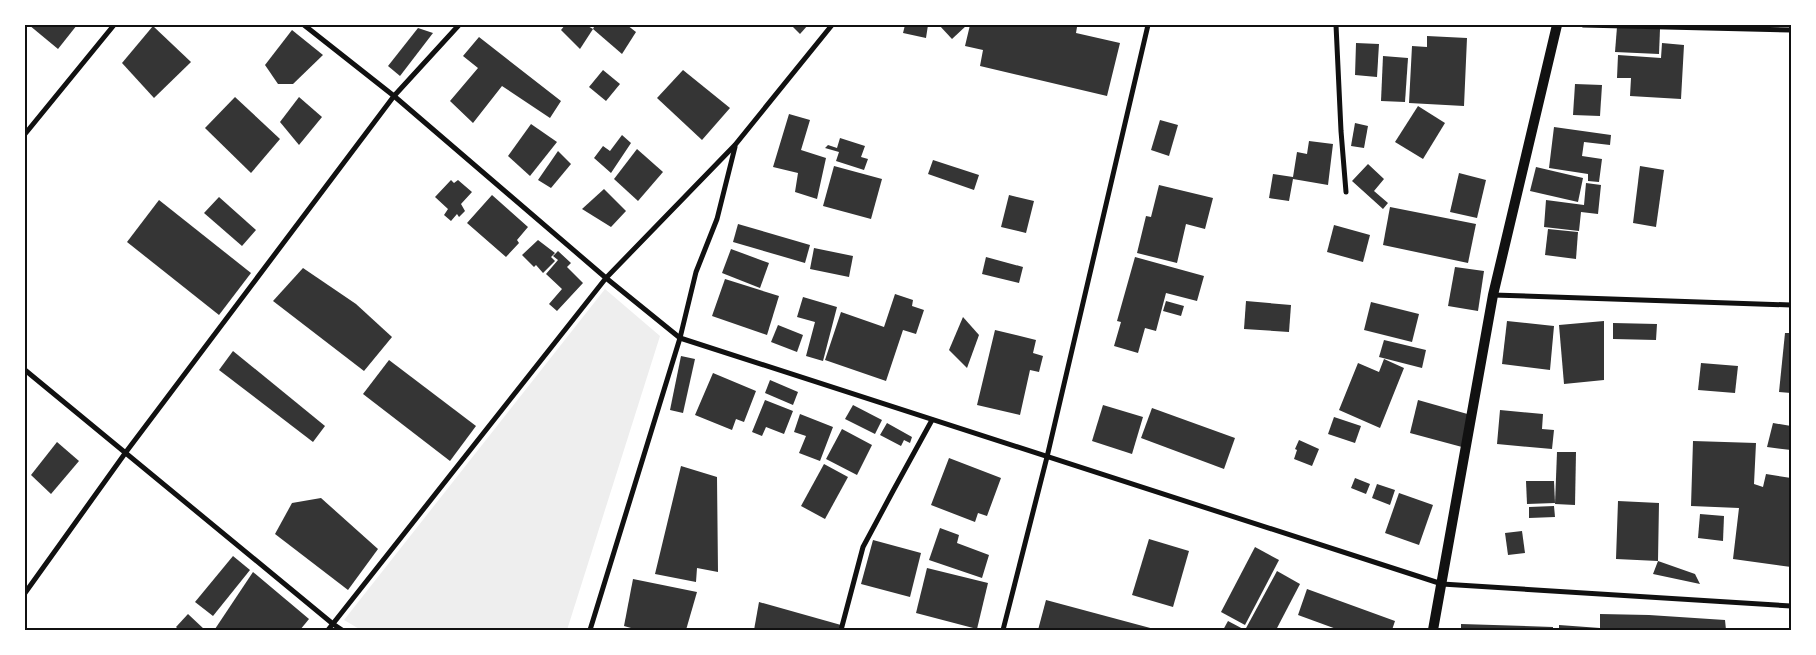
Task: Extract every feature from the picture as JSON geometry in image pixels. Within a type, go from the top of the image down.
[{"type":"main road","points":[[1433,630],[1493,295],[1557,25]]},
{"type":"street","points":[[25,134],[114,25]]},
{"type":"street","points":[[304,25],[394,96],[606,278],[680,338],[1442,584],[1791,606]]},
{"type":"street","points":[[25,593],[126,452],[394,96],[459,25]]},
{"type":"street","points":[[328,630],[606,278],[735,145],[832,25]]},
{"type":"street","points":[[1003,630],[1047,457],[1148,25]]},
{"type":"street","points":[[1336,25],[1346,192]]},
{"type":"street","points":[[1583,25],[1791,30]]},
{"type":"street","points":[[590,630],[680,338],[696,272],[717,219],[735,145]]},
{"type":"street","points":[[1493,295],[1791,306]]},
{"type":"street","points":[[25,370],[342,630]]},
{"type":"street","points":[[841,630],[863,547],[932,420]]},
{"type":"shaded area","points":[[605,289],[660,336],[567,630],[361,630],[344,620]]},
{"type":"building","points":[[29,25],[77,25],[58,49]]},
{"type":"building","points":[[565,25],[586,25],[593,29],[580,49],[561,30]]},
{"type":"building","points":[[595,25],[627,25],[636,32],[622,54],[593,29]]},
{"type":"building","points":[[791,25],[808,25],[800,34]]},
{"type":"building","points":[[905,25],[928,25],[926,38],[903,33]]},
{"type":"building","points":[[939,25],[967,25],[952,39]]},
{"type":"building","points":[[970,25],[1068,25],[1077,27],[1076,33],[1120,43],[1107,96],[980,66],[983,50],[965,46]]},
{"type":"building","points":[[153,26],[191,62],[154,98],[122,63]]},
{"type":"building","points":[[1617,27],[1660,29],[1659,54],[1615,52]]},
{"type":"building","points":[[418,28],[433,33],[400,76],[388,66]]},
{"type":"building","points":[[292,30],[323,55],[293,84],[278,84],[265,65]]},
{"type":"building","points":[[1427,36],[1467,38],[1464,106],[1409,103],[1412,46],[1427,47]]},
{"type":"building","points":[[479,37],[561,101],[550,118],[502,86],[473,123],[450,101],[478,68],[463,56]]},
{"type":"building","points":[[1356,43],[1379,44],[1377,77],[1355,75]]},
{"type":"building","points":[[1662,43],[1684,45],[1681,99],[1630,96],[1631,78],[1617,78],[1618,55],[1661,58]]},
{"type":"building","points":[[1383,56],[1408,58],[1405,102],[1381,101]]},
{"type":"building","points":[[603,70],[620,84],[606,101],[589,87]]},
{"type":"building","points":[[683,70],[730,108],[702,140],[657,98]]},
{"type":"building","points":[[1575,84],[1602,85],[1600,116],[1573,115]]},
{"type":"building","points":[[235,97],[280,139],[251,173],[205,128]]},
{"type":"building","points":[[299,97],[322,117],[299,145],[280,122]]},
{"type":"building","points":[[1418,106],[1445,123],[1423,159],[1395,142]]},
{"type":"building","points":[[789,114],[810,120],[801,150],[826,158],[817,199],[795,192],[798,173],[773,167]]},
{"type":"building","points":[[1160,120],[1178,125],[1169,156],[1151,150]]},
{"type":"building","points":[[1355,123],[1368,126],[1364,148],[1351,146]]},
{"type":"building","points":[[531,124],[557,142],[530,176],[508,156]]},
{"type":"building","points":[[1554,127],[1611,135],[1610,145],[1584,142],[1582,156],[1602,159],[1599,182],[1588,181],[1588,174],[1549,168]]},
{"type":"building","points":[[622,135],[631,143],[611,173],[594,158],[603,146],[610,151]]},
{"type":"building","points":[[840,138],[865,146],[861,157],[868,159],[864,170],[836,161],[839,152],[825,148],[828,145],[837,148]]},
{"type":"building","points":[[1309,141],[1333,144],[1328,185],[1293,179],[1289,201],[1269,198],[1273,174],[1293,177],[1297,152],[1307,154]]},
{"type":"building","points":[[637,149],[663,172],[638,201],[614,179]]},
{"type":"building","points":[[558,151],[571,164],[551,188],[538,180]]},
{"type":"building","points":[[933,160],[979,175],[974,190],[928,174]]},
{"type":"building","points":[[1368,164],[1384,179],[1374,191],[1388,203],[1383,209],[1352,181]]},
{"type":"building","points":[[834,166],[882,179],[871,219],[823,206]]},
{"type":"building","points":[[1640,166],[1664,170],[1656,227],[1633,223]]},
{"type":"building","points":[[1536,167],[1583,178],[1578,202],[1530,191]]},
{"type":"building","points":[[1459,173],[1486,180],[1477,218],[1450,212]]},
{"type":"building","points":[[451,180],[454,183],[458,180],[472,192],[461,204],[465,211],[459,217],[457,214],[451,221],[444,215],[448,209],[435,197]]},
{"type":"building","points":[[1586,183],[1601,185],[1598,214],[1581,212],[1579,231],[1544,227],[1546,200],[1584,205]]},
{"type":"building","points":[[1159,185],[1213,198],[1205,229],[1186,224],[1177,263],[1137,253],[1146,216],[1151,217]]},
{"type":"building","points":[[604,189],[626,211],[611,227],[582,209]]},
{"type":"building","points":[[492,195],[528,227],[517,240],[519,243],[506,257],[467,223]]},
{"type":"building","points":[[1009,195],[1034,201],[1026,233],[1001,227]]},
{"type":"building","points":[[219,197],[256,230],[242,246],[204,213]]},
{"type":"building","points":[[159,200],[251,273],[219,315],[127,242]]},
{"type":"building","points":[[1390,207],[1476,224],[1468,263],[1383,245]]},
{"type":"building","points":[[738,224],[810,245],[805,263],[733,242]]},
{"type":"building","points":[[1334,225],[1370,235],[1363,262],[1327,252]]},
{"type":"building","points":[[1548,229],[1578,232],[1576,259],[1545,255]]},
{"type":"building","points":[[538,240],[555,253],[551,257],[555,261],[543,273],[536,265],[534,267],[522,255]]},
{"type":"building","points":[[814,248],[853,256],[849,277],[810,269]]},
{"type":"building","points":[[731,249],[769,263],[760,288],[722,273]]},
{"type":"building","points":[[558,251],[571,263],[567,267],[583,283],[557,311],[549,304],[562,289],[546,274],[558,260],[553,256]]},
{"type":"building","points":[[986,257],[1023,267],[1019,283],[982,274]]},
{"type":"building","points":[[1135,257],[1204,276],[1197,301],[1166,293],[1156,331],[1145,328],[1138,353],[1114,346],[1121,322],[1117,321]]},
{"type":"building","points":[[1455,267],[1484,271],[1478,311],[1448,306]]},
{"type":"building","points":[[303,268],[356,304],[392,337],[364,371],[273,301]]},
{"type":"building","points":[[725,279],[779,296],[767,335],[712,316]]},
{"type":"building","points":[[895,294],[913,300],[912,306],[924,310],[916,334],[903,330],[886,381],[825,360],[841,312],[884,327]]},
{"type":"building","points":[[803,297],[837,307],[823,361],[806,356],[815,322],[797,317]]},
{"type":"building","points":[[1166,301],[1184,306],[1181,316],[1163,311]]},
{"type":"building","points":[[1246,301],[1291,305],[1289,332],[1244,329]]},
{"type":"building","points":[[1371,302],[1419,314],[1412,342],[1364,330]]},
{"type":"building","points":[[963,317],[979,335],[967,368],[949,350]]},
{"type":"building","points":[[1507,321],[1554,326],[1550,370],[1502,364]]},
{"type":"building","points":[[1604,321],[1604,380],[1564,384],[1559,325]]},
{"type":"building","points":[[1613,323],[1657,324],[1656,340],[1613,339]]},
{"type":"building","points":[[778,325],[803,335],[797,352],[771,342]]},
{"type":"building","points":[[995,330],[1036,340],[1033,353],[1043,356],[1039,372],[1030,370],[1020,415],[977,405]]},
{"type":"building","points":[[1785,333],[1791,333],[1791,393],[1779,392]]},
{"type":"building","points":[[1384,340],[1426,350],[1422,368],[1379,357]]},
{"type":"building","points":[[233,351],[325,426],[313,442],[219,370]]},
{"type":"building","points":[[681,356],[695,359],[683,413],[670,410]]},
{"type":"building","points":[[1384,359],[1404,368],[1380,428],[1339,410],[1358,363],[1379,372]]},
{"type":"building","points":[[389,360],[476,426],[450,461],[363,394]]},
{"type":"building","points":[[1701,363],[1738,366],[1735,393],[1698,390]]},
{"type":"building","points":[[713,373],[756,391],[744,422],[736,419],[732,430],[695,415]]},
{"type":"building","points":[[770,380],[798,392],[793,405],[765,393]]},
{"type":"building","points":[[765,400],[793,411],[784,434],[766,427],[762,436],[752,432]]},
{"type":"building","points":[[1418,400],[1471,415],[1462,447],[1410,433]]},
{"type":"building","points":[[853,405],[882,420],[875,434],[845,419]]},
{"type":"building","points":[[1103,405],[1143,417],[1132,454],[1092,441]]},
{"type":"building","points":[[1152,408],[1235,438],[1224,469],[1141,438]]},
{"type":"building","points":[[1500,410],[1543,414],[1542,429],[1554,430],[1552,449],[1497,444]]},
{"type":"building","points":[[800,414],[833,427],[820,461],[799,453],[806,436],[794,432]]},
{"type":"building","points":[[1334,417],[1361,426],[1355,443],[1328,434]]},
{"type":"building","points":[[887,423],[912,437],[910,443],[904,440],[901,446],[880,435]]},
{"type":"building","points":[[1773,423],[1791,426],[1791,450],[1767,447]]},
{"type":"building","points":[[842,429],[872,445],[857,475],[826,459]]},
{"type":"building","points":[[1299,440],[1319,449],[1312,466],[1294,459],[1297,450],[1295,449]]},
{"type":"building","points":[[1693,441],[1756,443],[1754,484],[1763,487],[1766,474],[1791,478],[1791,567],[1733,559],[1739,508],[1691,506]]},
{"type":"building","points":[[57,442],[79,461],[51,494],[31,475]]},
{"type":"building","points":[[1557,452],[1576,452],[1575,505],[1555,504]]},
{"type":"building","points":[[949,458],[1001,478],[987,516],[978,513],[975,522],[931,505]]},
{"type":"building","points":[[824,464],[848,477],[825,519],[801,506]]},
{"type":"building","points":[[681,466],[717,477],[718,572],[697,568],[696,582],[655,574]]},
{"type":"building","points":[[1355,478],[1370,484],[1366,494],[1351,488]]},
{"type":"building","points":[[1526,481],[1554,481],[1555,503],[1527,504]]},
{"type":"building","points":[[1377,484],[1395,490],[1390,505],[1372,498]]},
{"type":"building","points":[[1399,493],[1433,505],[1419,545],[1385,533]]},
{"type":"building","points":[[321,498],[378,549],[348,590],[275,534],[292,503]]},
{"type":"building","points":[[1618,501],[1659,503],[1658,561],[1616,559]]},
{"type":"building","points":[[1554,506],[1555,517],[1529,518],[1529,507]]},
{"type":"building","points":[[1700,514],[1724,516],[1723,541],[1698,538]]},
{"type":"building","points":[[940,528],[959,535],[957,543],[989,555],[982,578],[929,560]]},
{"type":"building","points":[[1522,531],[1525,553],[1508,555],[1505,533]]},
{"type":"building","points":[[1149,539],[1189,551],[1173,607],[1132,595]]},
{"type":"building","points":[[873,540],[921,553],[910,597],[861,584]]},
{"type":"building","points":[[1255,547],[1279,560],[1245,625],[1221,612]]},
{"type":"building","points":[[233,556],[250,570],[213,616],[195,602]]},
{"type":"building","points":[[1658,561],[1695,574],[1700,584],[1653,574]]},
{"type":"building","points":[[927,568],[988,583],[977,629],[916,613]]},
{"type":"building","points":[[1277,571],[1300,584],[1276,630],[1245,630]]},
{"type":"building","points":[[253,572],[309,619],[300,630],[215,629]]},
{"type":"building","points":[[633,579],[697,592],[686,630],[638,630],[624,626]]},
{"type":"building","points":[[1307,589],[1395,621],[1392,630],[1339,630],[1298,615]]},
{"type":"building","points":[[1046,600],[1154,629],[1154,630],[1038,630]]},
{"type":"building","points":[[759,602],[841,625],[840,630],[754,630]]},
{"type":"building","points":[[188,614],[205,630],[179,630],[176,627]]},
{"type":"building","points":[[1600,614],[1725,620],[1726,630],[1559,630],[1559,625],[1600,628]]},
{"type":"building","points":[[1228,621],[1245,630],[1223,630]]},
{"type":"building","points":[[1461,624],[1553,627],[1553,630],[1461,630]]}]
